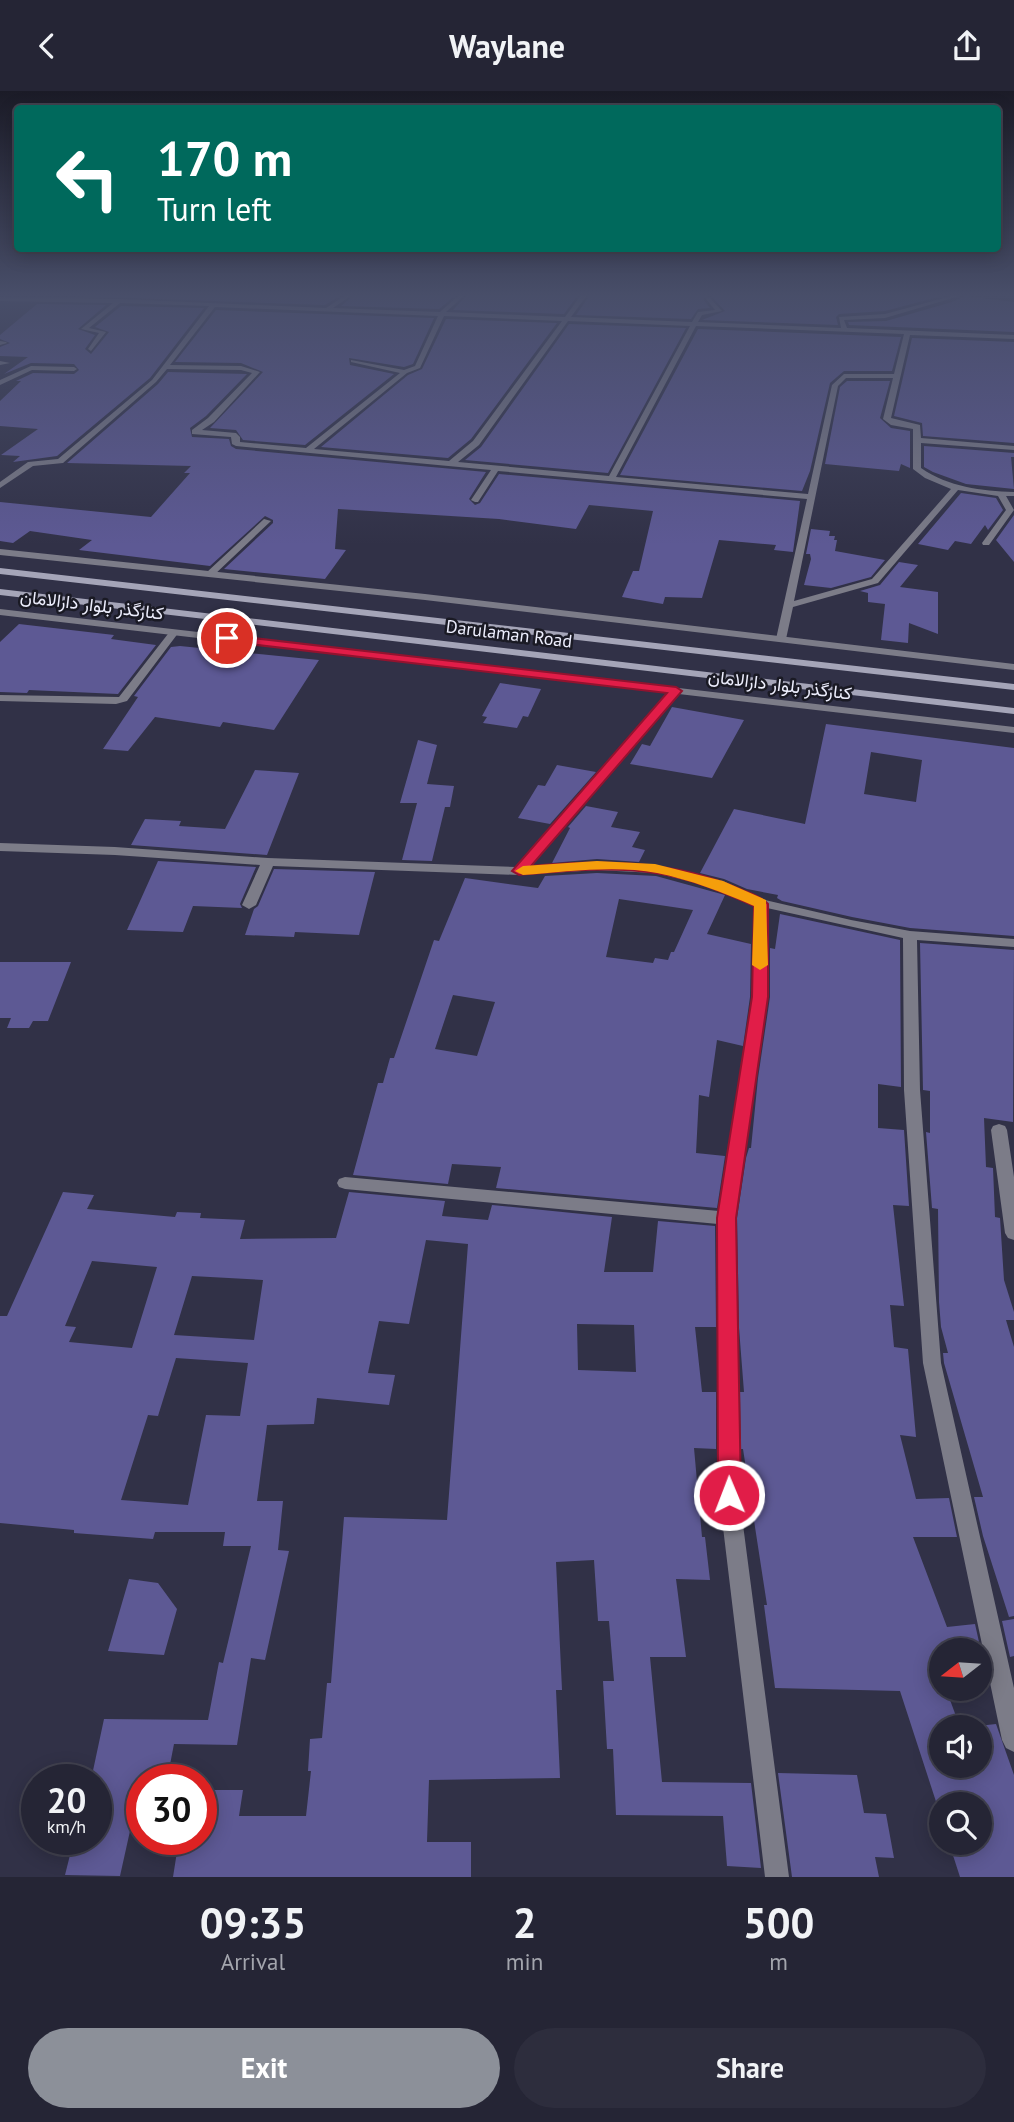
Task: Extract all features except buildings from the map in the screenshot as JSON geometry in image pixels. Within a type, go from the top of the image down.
[{"type":"main road","name":"Darulaman Road","points":[[0,571],[1014,687]]},
{"type":"main road","name":"Darulaman Road","points":[[0,592],[1014,711]]},
{"type":"street","points":[[0,486],[31,464],[60,461],[156,378]]},
{"type":"street","points":[[251,378],[196,433],[233,435],[236,437],[236,444],[811,496]]},
{"type":"street","points":[[307,451],[397,378]]},
{"type":"street","points":[[452,464],[475,443],[521,378]]},
{"type":"street","points":[[611,479],[666,378]]},
{"type":"street","points":[[781,639],[835,385],[840,378]]},
{"type":"street","points":[[897,378],[887,419],[917,427],[917,469],[928,478],[956,488],[1014,494]]},
{"type":"street","points":[[916,440],[1014,448]]},
{"type":"street","points":[[475,499],[496,468]]},
{"type":"street","points":[[789,605],[875,581],[956,488]]},
{"type":"street","points":[[986,543],[1010,510],[1001,494]]},
{"type":"street","points":[[210,574],[267,521]]},
{"type":"street","name":"کنارگذر بلوار دارالامان","points":[[0,552],[1014,667]]},
{"type":"street","name":"کنارگذر بلوار دارالامان","points":[[0,612],[1014,730]]},
{"type":"street","points":[[0,698],[122,699],[174,632]]},
{"type":"street","points":[[519,871],[676,691]]},
{"type":"street","points":[[0,847],[115,851],[268,862],[519,871],[597,866],[655,869],[718,884],[761,904],[910,935],[1014,943]]},
{"type":"street","points":[[249,905],[268,862]]},
{"type":"street","points":[[761,904],[760,997],[726,1218],[729,1495],[777,1877]]},
{"type":"street","points":[[910,935],[912,1090],[932,1363],[1014,1740]]},
{"type":"street","points":[[999,1130],[1014,1233]]},
{"type":"street","points":[[345,1183],[726,1218]]},
{"type":"slow traffic","points":[[523,871],[558,866],[655,869],[718,884],[761,904],[760,965]]},
{"type":"route","points":[[227,638],[676,691],[519,871],[558,866],[655,869],[718,884],[761,904],[760,997],[726,1218],[729,1495]]}]
